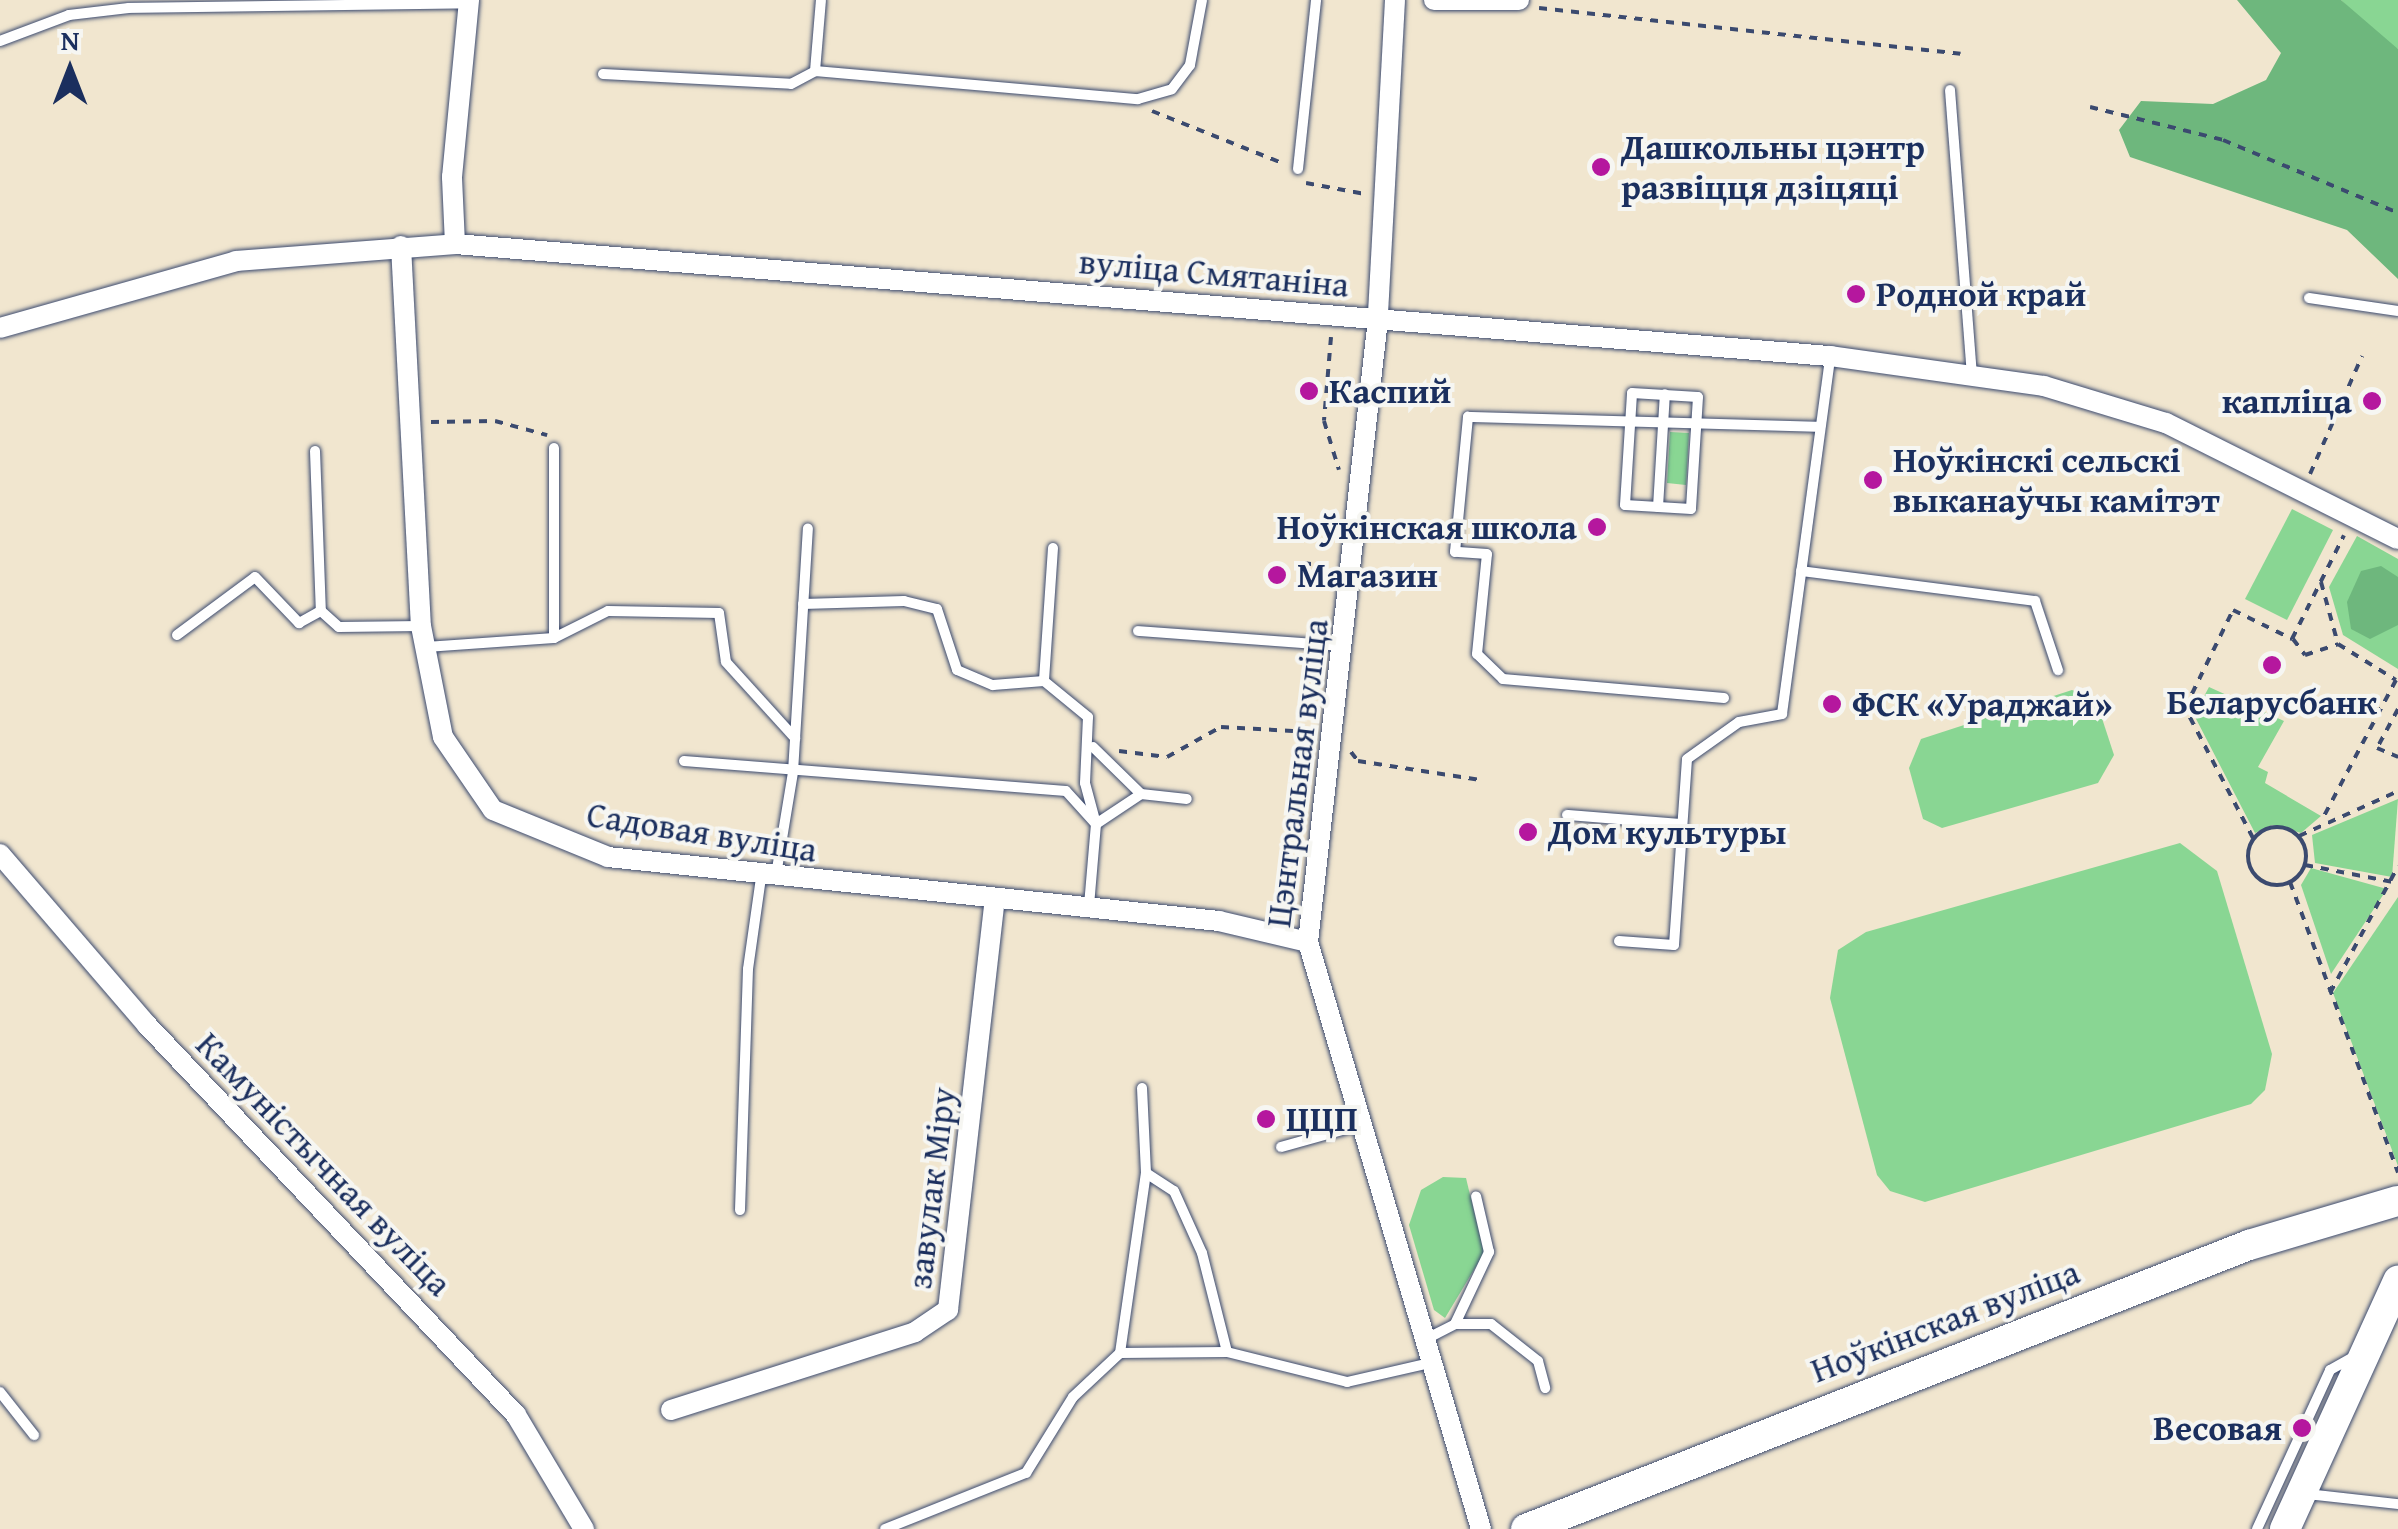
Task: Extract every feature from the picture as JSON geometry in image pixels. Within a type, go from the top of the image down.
[{"type":"main road","name":"Ноўкінская вуліца","points":[[1526,1529],[2396,1188]]},
{"type":"main road","points":[[2285,1529],[2398,1281]]},
{"type":"street","name":"Цэнтральная вуліца","points":[[1395,0],[1378,319],[1346,646],[1308,942],[1360,1124],[1428,1338],[1481,1529]]},
{"type":"street","points":[[1434,0],[1516,3]]},
{"type":"street","points":[[455,244],[469,2]]},
{"type":"street","name":"вуліца Смятаніна","points":[[0,328],[236,261],[455,244],[1830,356],[1972,375],[2166,423],[2304,487],[2398,540]]},
{"type":"street","name":"Садовая вуліца","points":[[401,246],[415,423],[423,636],[443,736],[493,810],[608,857],[768,878],[1089,906],[1308,942]]},
{"type":"street","name":"Камуністычная вуліца","points":[[0,854],[147,1025],[516,1415],[584,1529]]},
{"type":"street","name":"завулак Міру","points":[[671,1410],[915,1332],[948,1310],[995,900]]},
{"type":"lane","points":[[815,71],[821,0]]},
{"type":"lane","points":[[604,74],[792,84],[815,71],[1138,99],[1172,89],[1190,65],[1202,0]]},
{"type":"lane","points":[[1298,169],[1316,0]]},
{"type":"lane","points":[[0,42],[69,15],[130,8],[469,2]]},
{"type":"lane","points":[[1950,90],[1972,375]]},
{"type":"lane","points":[[2309,298],[2398,311]]},
{"type":"lane","points":[[1619,941],[1674,945],[1687,759],[1739,722],[1782,714],[1830,356]]},
{"type":"lane","points":[[1632,392],[1665,394],[1698,396],[1691,509],[1625,505],[1632,392]]},
{"type":"lane","points":[[1658,507],[1665,394]]},
{"type":"lane","points":[[1724,698],[1503,678],[1478,654],[1488,554],[1456,552],[1468,417],[1630,418],[1820,427]]},
{"type":"lane","points":[[554,448],[554,638]]},
{"type":"lane","points":[[315,450],[321,610],[339,627],[423,636],[554,638],[608,611],[718,613],[726,662],[795,738]]},
{"type":"lane","points":[[740,1210],[748,969],[793,772],[808,528]]},
{"type":"lane","points":[[1044,681],[1052,548]]},
{"type":"lane","points":[[1801,571],[2035,602],[2058,670]]},
{"type":"lane","points":[[177,636],[255,577],[299,623],[321,610]]},
{"type":"lane","points":[[803,604],[904,601],[937,609],[958,670],[993,686],[1044,681],[1088,717],[1093,747],[1085,783],[1096,824],[1089,906]]},
{"type":"lane","points":[[1138,631],[1346,646]]},
{"type":"lane","points":[[1093,747],[1141,794],[1187,800]]},
{"type":"lane","points":[[684,762],[1066,791],[1096,824]]},
{"type":"lane","points":[[1096,824],[1141,794]]},
{"type":"lane","points":[[1567,815],[1682,824]]},
{"type":"lane","points":[[886,1529],[1026,1473],[1073,1397],[1120,1353],[1146,1173],[1142,1088]]},
{"type":"lane","points":[[1281,1147],[1360,1124]]},
{"type":"lane","points":[[1146,1173],[1174,1192],[1202,1254],[1227,1352]]},
{"type":"lane","points":[[1455,1324],[1489,1252],[1476,1196]]},
{"type":"lane","points":[[1428,1338],[1455,1324],[1492,1324],[1517,1336],[1545,1388]]},
{"type":"lane","points":[[2257,1529],[2330,1370],[2367,1349]]},
{"type":"lane","points":[[1120,1353],[1227,1352],[1348,1382],[1435,1362]]},
{"type":"lane","points":[[0,1392],[34,1435]]},
{"type":"lane","points":[[2301,1492],[2352,1506],[2398,1504]]},
{"type":"path","points":[[1516,3],[1961,54]]},
{"type":"path","points":[[1138,99],[1298,169],[1302,182],[1384,197]]},
{"type":"path","points":[[2090,107],[2223,140],[2398,213]]},
{"type":"path","points":[[2304,487],[2362,356]]},
{"type":"path","points":[[415,423],[527,425],[543,428],[554,448]]},
{"type":"path","points":[[2292,639],[2357,514]]},
{"type":"path","points":[[1357,527],[1457,534]]},
{"type":"path","points":[[1303,564],[1338,567]]},
{"type":"path","points":[[2321,582],[2338,644],[2396,680],[2322,820]]},
{"type":"path","points":[[2290,882],[2254,875],[2253,838],[2185,708],[2233,610],[2292,639],[2305,655],[2338,644]]},
{"type":"path","points":[[2398,709],[2377,748],[2398,756]]},
{"type":"path","points":[[1093,747],[1168,757],[1221,727],[1336,734],[1358,762],[1481,780]]},
{"type":"path","points":[[2299,836],[2322,820],[2398,791]]},
{"type":"path","points":[[2253,838],[2276,826],[2299,836]]},
{"type":"path","points":[[2299,836],[2305,865]]},
{"type":"path","points":[[2290,882],[2305,865]]},
{"type":"path","points":[[2305,865],[2395,883]]},
{"type":"path","points":[[2330,994],[2395,883],[2398,866]]},
{"type":"path","points":[[2290,882],[2396,1188]]},
{"type":"green space","points":[[2237,0],[2341,0],[2398,49],[2398,279],[2347,230],[2130,157],[2119,130],[2141,101],[2213,104],[2266,80],[2281,53]]},
{"type":"green space","points":[[2341,0],[2398,0],[2398,49],[2382,43]]},
{"type":"green space","points":[[1670,432],[1689,433],[1686,485],[1667,483]]},
{"type":"green space","points":[[2292,509],[2333,530],[2287,620],[2245,599]]},
{"type":"green space","points":[[2357,536],[2398,559],[2398,669],[2343,635],[2329,587]]},
{"type":"green space","points":[[2381,566],[2398,577],[2398,625],[2370,639],[2351,629],[2347,602],[2361,571]]},
{"type":"green space","points":[[2209,687],[2284,721],[2258,767],[2268,772],[2265,783],[2321,816],[2301,833],[2272,825],[2255,833],[2194,715]]},
{"type":"green space","points":[[2072,690],[2096,700],[2114,755],[2098,783],[1942,828],[1923,819],[1909,768],[1921,739]]},
{"type":"green space","points":[[2398,799],[2392,877],[2315,863],[2312,835]]},
{"type":"green space","points":[[2180,843],[2217,871],[2272,1054],[2265,1090],[2251,1104],[1925,1202],[1890,1191],[1877,1175],[1830,998],[1838,950],[1866,932]]},
{"type":"green space","points":[[2311,868],[2387,889],[2331,974],[2301,885]]},
{"type":"green space","points":[[2398,897],[2398,1166],[2333,993]]},
{"type":"green space","points":[[1443,1177],[1466,1178],[1484,1253],[1445,1318],[1434,1310],[1409,1225],[1421,1190]]},
{"type":"place","name":"Дашкольны цэнтр развіцця дзіцяці","points":[[1601,167]]},
{"type":"place","name":"Родной край","points":[[1856,294]]},
{"type":"place","name":"Каспий","points":[[1309,391]]},
{"type":"place","name":"капліца","points":[[2372,401]]},
{"type":"place","name":"Ноўкінскі сельскі выканаўчы камітэт","points":[[1873,480]]},
{"type":"place","name":"Ноўкінская школа","points":[[1597,527]]},
{"type":"place","name":"Магазин","points":[[1277,575]]},
{"type":"place","name":"Беларусбанк","points":[[2272,665]]},
{"type":"place","name":"ФСК «Ураджай»","points":[[1832,704]]},
{"type":"place","name":"Дом культуры","points":[[1528,832]]},
{"type":"place","name":"ЦЦП","points":[[1266,1119]]},
{"type":"place","name":"Весовая","points":[[2302,1428]]}]
